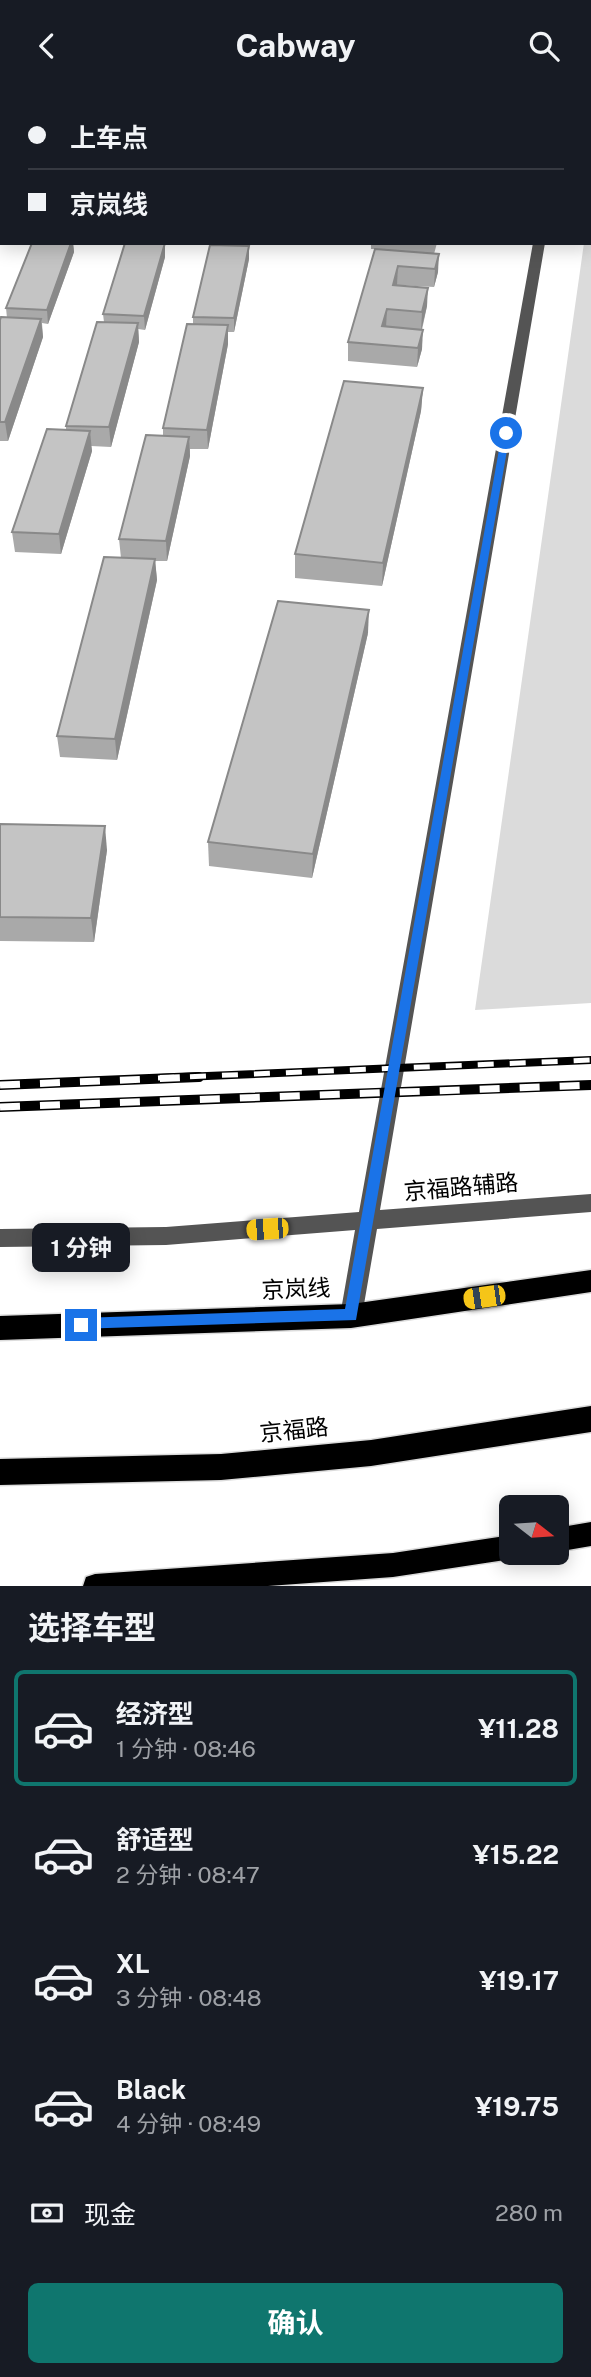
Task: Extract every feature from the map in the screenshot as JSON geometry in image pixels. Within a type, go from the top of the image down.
[{"type":"highway","name":"京岚线","points":[[0,1328],[351,1315],[591,1282]]},
{"type":"highway","name":"京福路","points":[[0,1472],[220,1468],[371,1453],[591,1419]]},
{"type":"main road","points":[[569,1538],[591,1534]]},
{"type":"main road","points":[[95,1586],[393,1565],[499,1549]]},
{"type":"street","points":[[351,1315],[539,245]]},
{"type":"street","name":"京福路辅路","points":[[0,1238],[166,1237],[591,1203]]},
{"type":"shaded area","points":[[584,245],[591,245],[591,1003],[475,1010]]},
{"type":"building","points":[[31,245],[70,245],[47,310],[6,308]]},
{"type":"building","points":[[124,245],[164,245],[144,316],[103,314]]},
{"type":"building","points":[[210,245],[249,246],[234,318],[193,317]]},
{"type":"building","points":[[375,249],[439,254],[435,269],[398,266],[393,285],[428,288],[422,312],[387,309],[382,326],[423,330],[418,348],[348,342]]},
{"type":"building","points":[[1,317],[41,319],[5,422],[0,422]]},
{"type":"building","points":[[97,322],[138,323],[109,427],[66,426]]},
{"type":"building","points":[[187,324],[228,325],[207,430],[163,428]]},
{"type":"building","points":[[344,381],[423,388],[383,563],[295,554]]},
{"type":"building","points":[[47,429],[90,431],[59,534],[12,532]]},
{"type":"building","points":[[146,435],[189,437],[166,541],[119,539]]},
{"type":"building","points":[[104,557],[155,559],[115,739],[57,736]]},
{"type":"building","points":[[278,601],[369,610],[313,854],[208,842]]},
{"type":"building","points":[[0,824],[105,826],[91,918],[0,917]]},
{"type":"railway","points":[[158,1078],[591,1060]]},
{"type":"railway","points":[[0,1085],[199,1077]]},
{"type":"railway","points":[[0,1107],[591,1085]]},
{"type":"route","points":[[81,1325],[351,1315],[506,433]]}]
